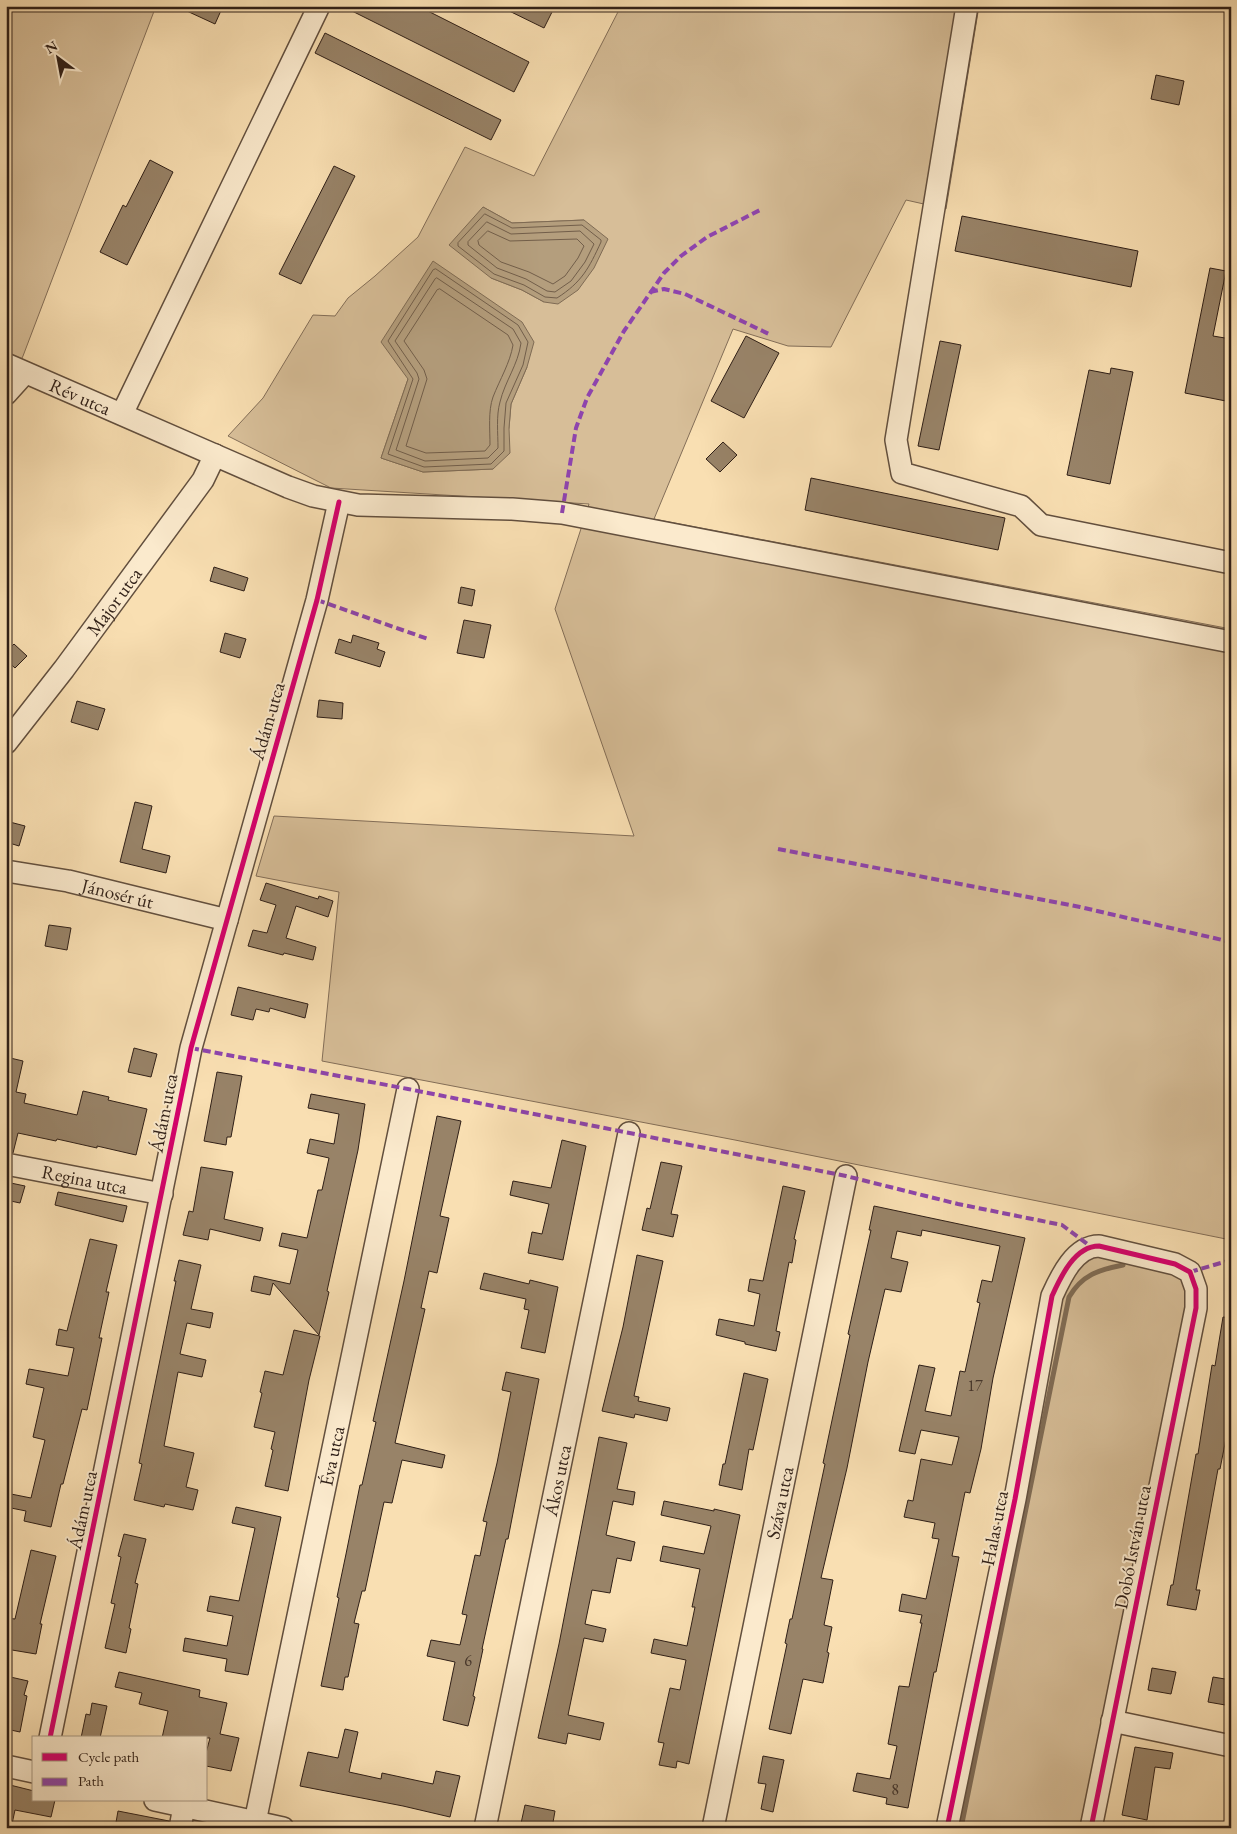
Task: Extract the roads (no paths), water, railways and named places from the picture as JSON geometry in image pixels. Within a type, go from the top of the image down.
[{"type":"street","points":[[122,414],[319,6]]},
{"type":"street","points":[[967,6],[896,440],[902,472],[1021,506],[1041,525],[1231,563]]},
{"type":"street","points":[[6,394],[16,369]]},
{"type":"street","name":"Rév utca","points":[[16,369],[288,487],[340,502],[386,507],[512,509],[562,513],[1231,642]]},
{"type":"street","name":"Major utca","points":[[6,743],[203,480],[215,456]]},
{"type":"street","name":"Ádám utca","points":[[50,1736],[191,1048],[317,600],[340,502]]},
{"type":"street","name":"Jánosér út","points":[[6,871],[68,881],[227,920]]},
{"type":"street","name":"Éva utca","points":[[256,1822],[408,1089]]},
{"type":"street","name":"Ákos utca","points":[[485,1828],[629,1133]]},
{"type":"street","name":"Regina utca","points":[[6,1164],[162,1194]]},
{"type":"street","name":"Száva utca","points":[[713,1828],[846,1176]]},
{"type":"street","name":"Halas utca","points":[[947,1828],[1015,1498],[1052,1296],[1061,1275],[1090,1246],[1099,1246],[1175,1264],[1190,1272]]},
{"type":"street","name":"Dobó István utca","points":[[1091,1828],[1196,1308],[1196,1289],[1190,1272]]},
{"type":"street","points":[[1112,1721],[1231,1746]]},
{"type":"street","points":[[6,1766],[32,1772]]},
{"type":"street","points":[[163,1802],[283,1828]]},
{"type":"street","points":[[180,1828],[184,1807]]},
{"type":"water","points":[[483,207],[512,223],[584,220],[608,239],[594,268],[578,290],[558,304],[544,302],[522,290],[491,278],[449,245]]},
{"type":"water","points":[[433,261],[522,322],[534,342],[527,367],[511,404],[509,428],[510,453],[493,469],[423,472],[381,458],[408,379],[381,342]]},
{"type":"waterway","points":[[961,1828],[1069,1297],[1079,1283],[1085,1279],[1106,1269],[1123,1265]]}]
